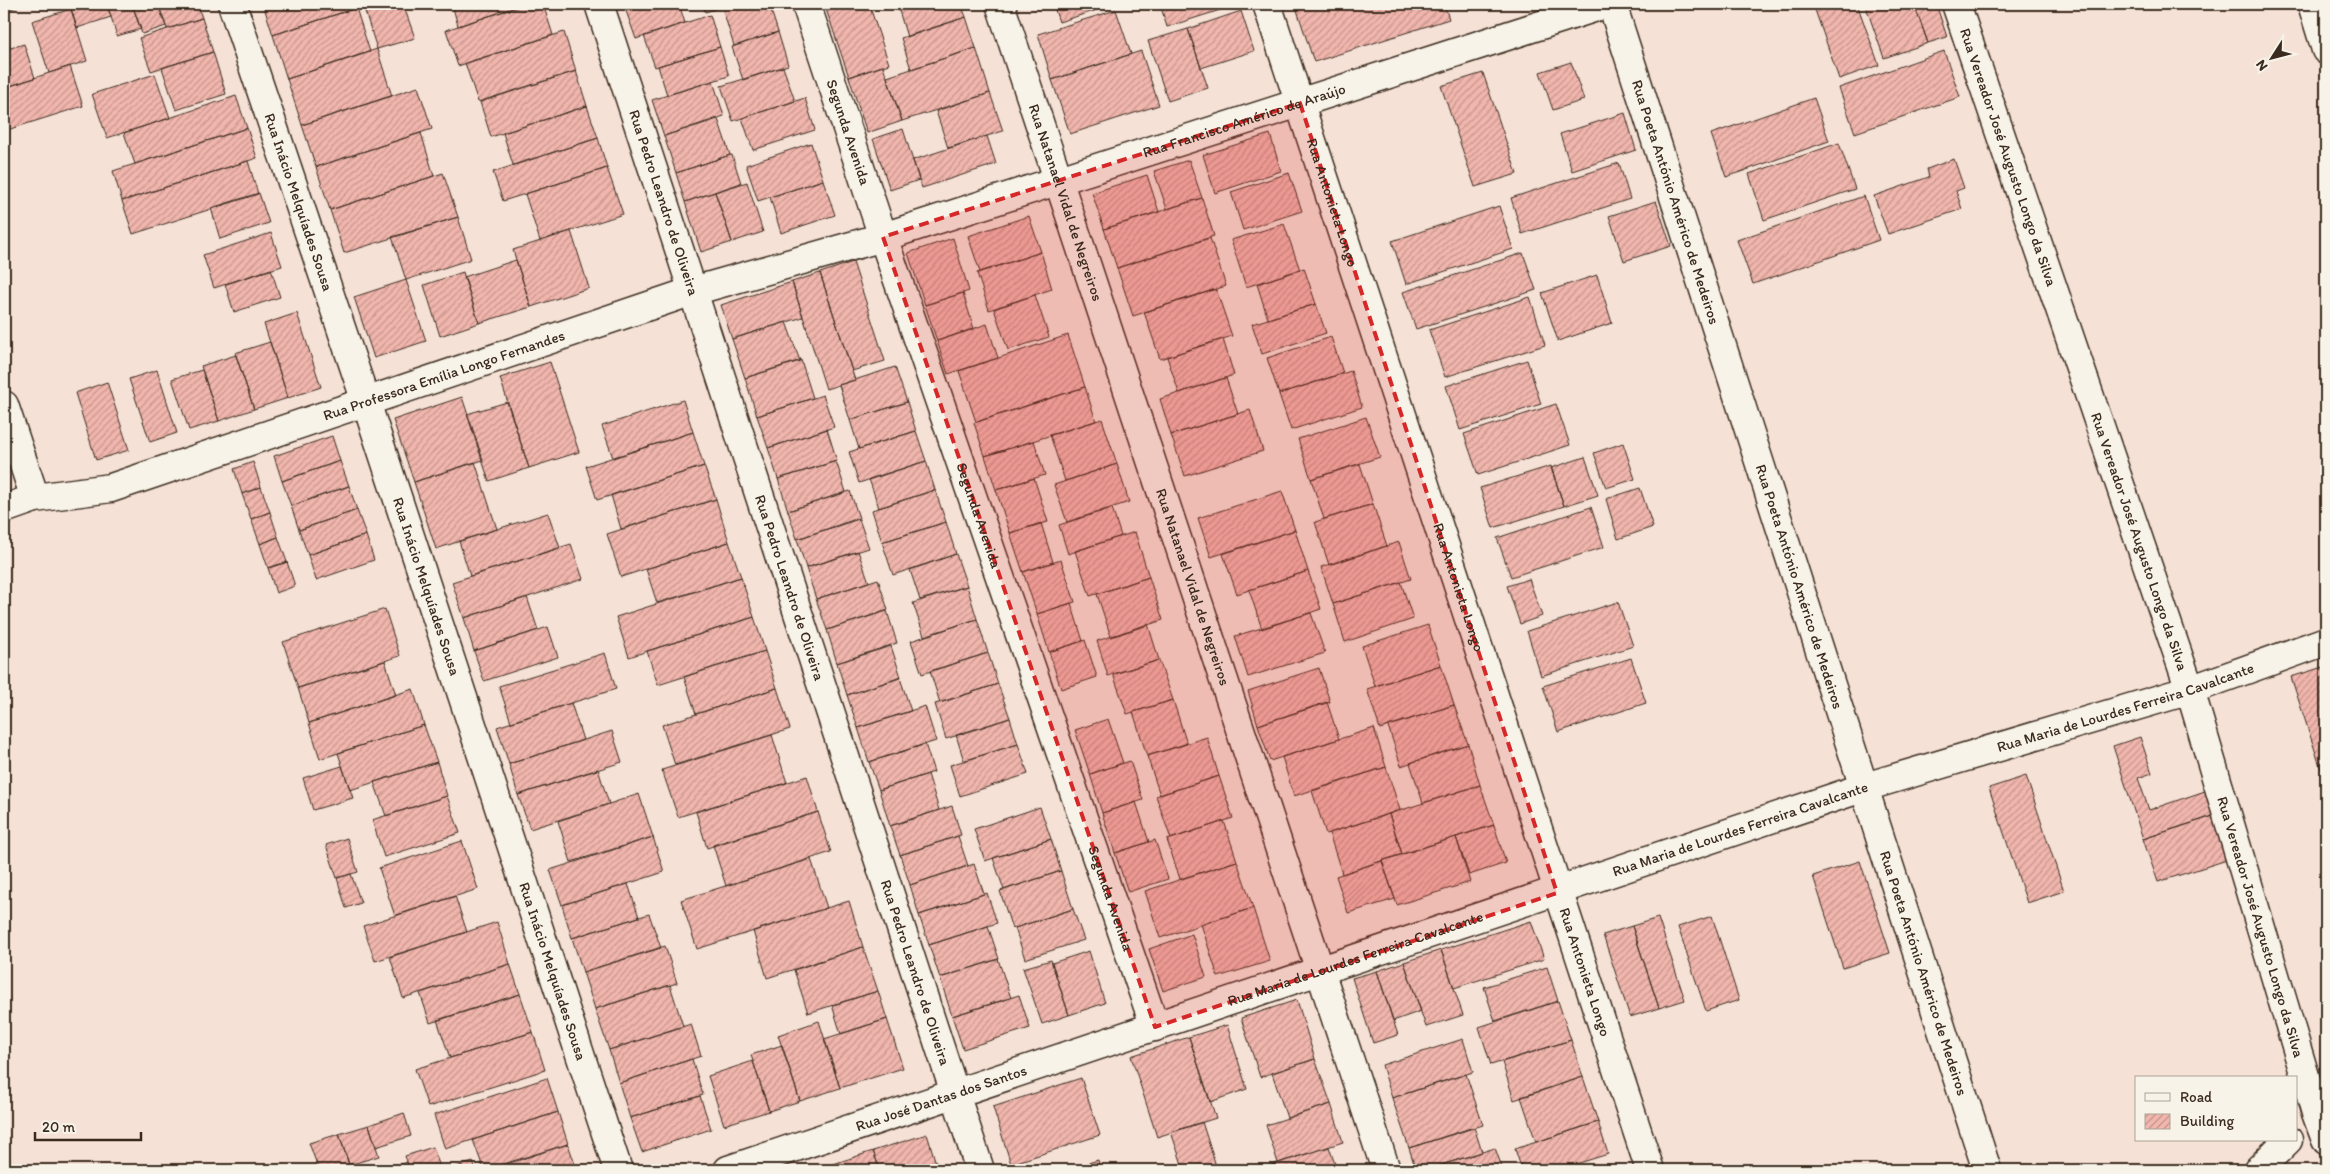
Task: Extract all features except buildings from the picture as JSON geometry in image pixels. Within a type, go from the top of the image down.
[{"type":"street","name":"Rua Inácio Melquíades Sousa","points":[[232,4],[366,402],[618,1170]]},
{"type":"street","name":"Rua Pedro Leandro de Oliveira","points":[[599,4],[980,1170]]},
{"type":"street","name":"Segunda Avenida","points":[[806,4],[883,237],[1156,1027]]},
{"type":"street","name":"Rua Natanael Vidal de Negreiros","points":[[1000,4],[1386,1170]]},
{"type":"street","name":"Rua Antonieta Longo","points":[[1266,4],[1300,103],[1557,893],[1650,1170]]},
{"type":"street","name":"Rua Francisco Américo de Araújo","points":[[883,237],[1606,4]]},
{"type":"street","name":"Rua Poeta António Américo de Medeiros","points":[[1612,4],[1866,788],[1987,1170]]},
{"type":"street","name":"Rua Vereador José Augusto Longo da Silva","points":[[1956,4],[2190,690],[2321,1108],[2326,1140]]},
{"type":"street","points":[[2312,4],[2326,50]]},
{"type":"street","name":"Rua Professora Emília Longo Fernandes","points":[[4,508],[35,498],[111,488],[693,291],[883,237]]},
{"type":"street","points":[[4,405],[35,498]]},
{"type":"street","name":"Rua Maria de Lourdes Ferreira Cavalcante","points":[[1156,1027],[1866,788],[2190,690],[2326,642]]},
{"type":"street","name":"Rua José Dantas dos Santos","points":[[728,1170],[1156,1027]]},
{"type":"street","points":[[2298,1130],[2321,1108]]},
{"type":"street","points":[[2258,1170],[2286,1142]]},
{"type":"highlighted area","points":[[1300,103],[1557,893],[1155,1027],[883,237]]}]
